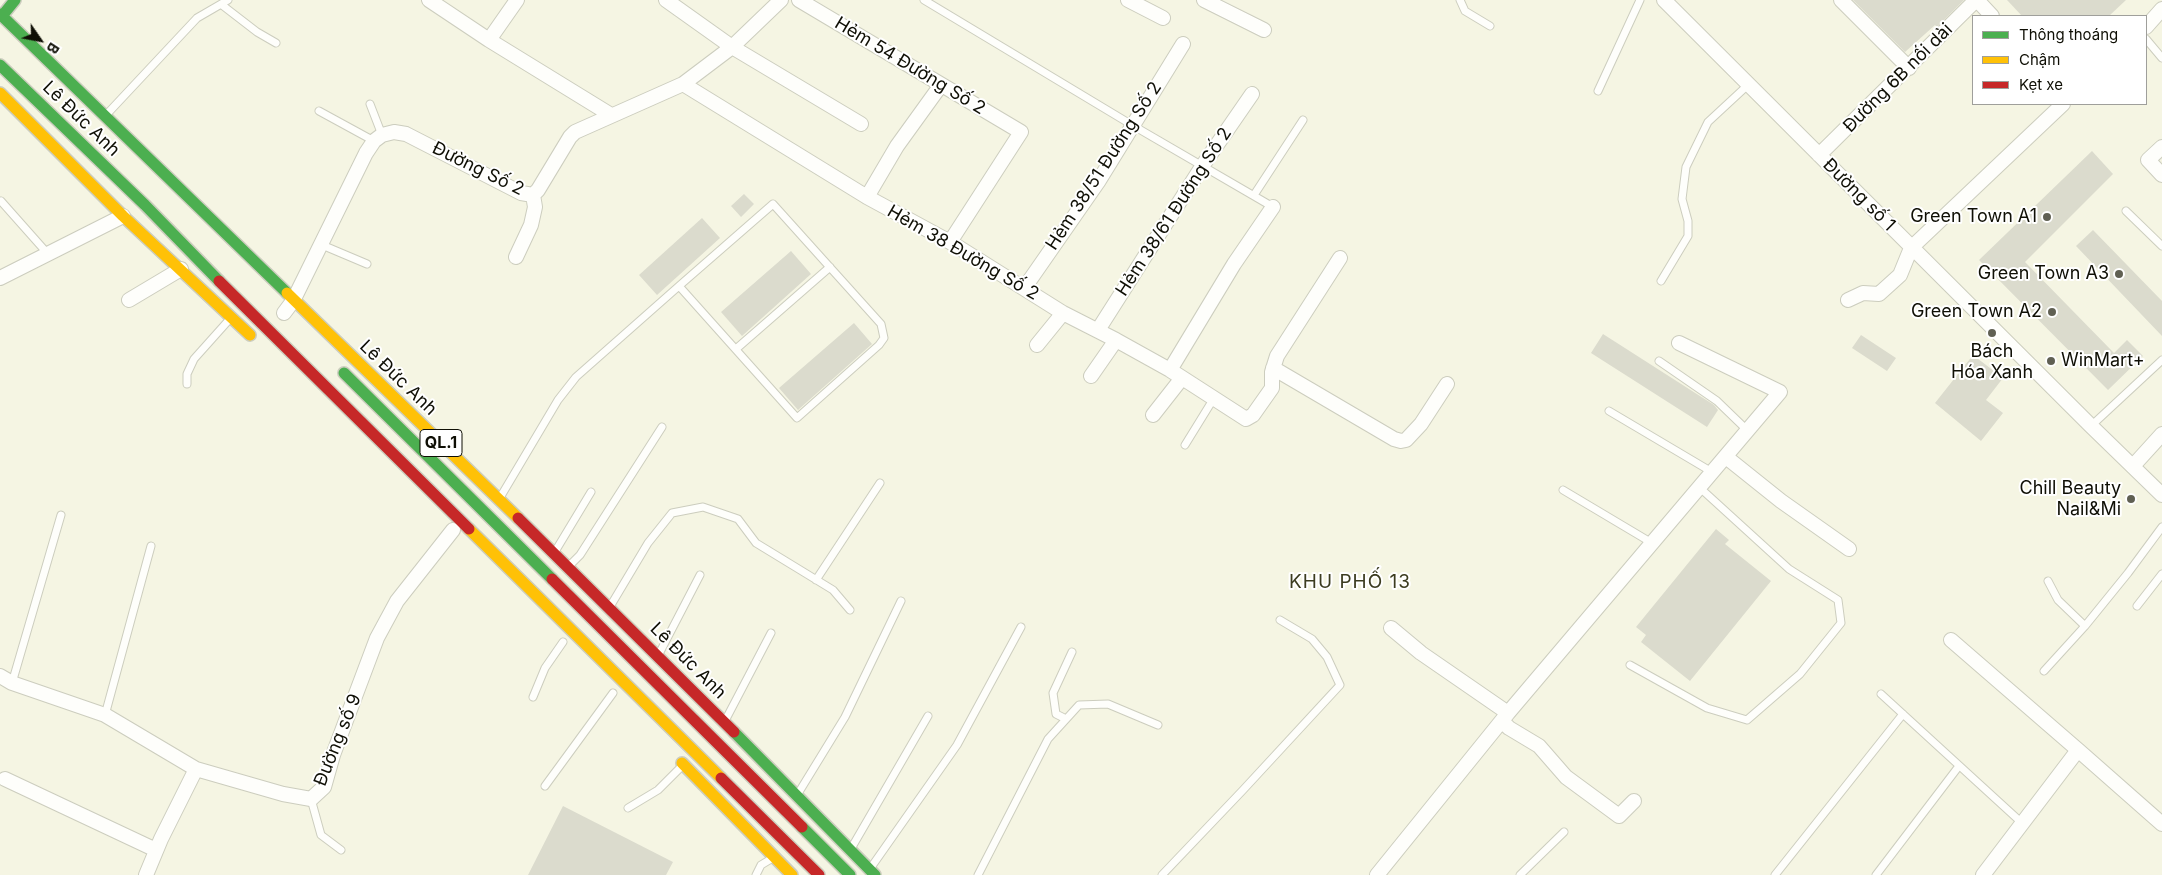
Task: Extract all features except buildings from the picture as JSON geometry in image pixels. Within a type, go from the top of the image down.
[{"type":"main road","points":[[1,16],[15,0]]},
{"type":"main road","name":"Lê Đức Anh","points":[[1,16],[658,655],[851,850],[871,873]]},
{"type":"main road","name":"Lê Đức Anh","points":[[2,72],[145,205],[275,338],[819,875]]},
{"type":"main road","points":[[0,93],[123,216],[261,345]]},
{"type":"main road","name":"Lê Đức Anh","points":[[333,362],[850,875]]},
{"type":"main road","points":[[382,460],[457,534]]},
{"type":"main road","points":[[672,753],[792,875]]},
{"type":"street","points":[[429,0],[610,115]]},
{"type":"street","points":[[490,40],[518,0]]},
{"type":"street","points":[[666,0],[732,46],[861,124]]},
{"type":"street","name":"Đường Số 2","points":[[378,138],[394,132],[406,134],[521,193],[533,195],[575,132],[682,84],[732,46],[781,0]]},
{"type":"street","name":"Hẻm 54 Đường Số 2","points":[[799,0],[1020,132],[950,242]]},
{"type":"street","points":[[1128,0],[1163,18]]},
{"type":"street","points":[[1204,0],[1264,30]]},
{"type":"street","name":"Đường số 1","points":[[1664,0],[2091,426],[2162,494]]},
{"type":"street","points":[[1841,0],[1909,68]]},
{"type":"street","points":[[1977,0],[1991,15]]},
{"type":"street","name":"Đường 6B nối dài","points":[[1819,155],[1977,0]]},
{"type":"street","points":[[2147,26],[2162,9]]},
{"type":"street","name":"Hẻm 38/51 Đường Số 2","points":[[1025,287],[1098,182],[1183,44]]},
{"type":"street","name":"Hẻm 38 Đường Số 2","points":[[682,84],[867,197],[950,242],[1025,287],[1063,313],[1170,370],[1246,419],[1253,415],[1272,388],[1274,368]]},
{"type":"street","points":[[867,197],[897,146],[941,85]]},
{"type":"street","name":"Hẻm 38/61 Đường Số 2","points":[[1098,330],[1202,165],[1252,94]]},
{"type":"street","points":[[1848,300],[1863,293],[1880,294],[1900,275],[1912,248],[2062,105]]},
{"type":"street","points":[[284,313],[293,301],[322,245],[366,153],[378,138]]},
{"type":"street","points":[[2162,147],[2148,160],[2162,175]]},
{"type":"street","points":[[516,256],[531,225],[535,207],[533,195]]},
{"type":"street","points":[[1170,370],[1234,264],[1273,207]]},
{"type":"street","points":[[0,278],[123,216]]},
{"type":"street","points":[[1340,258],[1277,356],[1274,368],[1394,439],[1401,441],[1406,440],[1421,424],[1448,384]]},
{"type":"street","points":[[129,300],[181,269]]},
{"type":"street","points":[[1037,345],[1063,313]]},
{"type":"street","points":[[1091,376],[1116,340]]},
{"type":"street","points":[[1378,875],[1505,717],[1780,392],[1679,343]]},
{"type":"street","points":[[1152,415],[1182,378]]},
{"type":"street","points":[[2133,466],[2162,434]]},
{"type":"street","points":[[1726,457],[1781,501],[1849,549]]},
{"type":"street","name":"Đường số 9","points":[[6,680],[105,715],[196,769],[283,794],[311,799],[324,786],[333,755],[377,638],[398,601],[457,534]]},
{"type":"street","points":[[1391,628],[1505,717],[1509,728],[1539,746],[1566,777],[1620,816],[1634,801]]},
{"type":"street","points":[[1951,640],[2162,824]]},
{"type":"street","points":[[1983,875],[2078,750]]},
{"type":"street","points":[[146,875],[156,850],[196,769]]},
{"type":"street","points":[[5,779],[156,850]]},
{"type":"lane","points":[[924,0],[1273,207]]},
{"type":"lane","points":[[1460,0],[1465,11],[1490,26]]},
{"type":"lane","points":[[1598,90],[1640,0]]},
{"type":"lane","points":[[105,116],[198,18],[225,2],[257,32],[276,43]]},
{"type":"lane","points":[[2147,40],[2162,58]]},
{"type":"lane","points":[[1661,281],[1688,236],[1688,221],[1682,199],[1686,168],[1708,122],[1749,84]]},
{"type":"lane","points":[[370,104],[378,138]]},
{"type":"lane","points":[[319,111],[378,138]]},
{"type":"lane","points":[[1254,195],[1303,120]]},
{"type":"lane","points":[[1,201],[48,254]]},
{"type":"lane","points":[[499,500],[567,387],[679,286],[773,204],[881,324],[884,333],[879,345],[797,418],[679,286]]},
{"type":"lane","points":[[2126,211],[2162,246]]},
{"type":"lane","points":[[322,245],[367,264]]},
{"type":"lane","points":[[736,349],[830,266]]},
{"type":"lane","points":[[187,384],[187,374],[194,359],[232,317]]},
{"type":"lane","points":[[2091,426],[2162,360]]},
{"type":"lane","points":[[1659,361],[1717,401],[1748,431]]},
{"type":"lane","points":[[1185,445],[1214,398]]},
{"type":"lane","points":[[1609,411],[1712,472]]},
{"type":"lane","points":[[568,567],[580,555],[662,427]]},
{"type":"lane","points":[[816,580],[880,483]]},
{"type":"lane","points":[[1630,665],[1707,708],[1747,720],[1800,674],[1841,624],[1838,600],[1789,569],[1699,487]]},
{"type":"lane","points":[[1563,490],[1652,543]]},
{"type":"lane","points":[[554,554],[591,492]]},
{"type":"lane","points":[[609,607],[648,543],[672,513],[703,508],[738,519],[756,543],[833,590],[850,610]]},
{"type":"lane","points":[[6,680],[61,515]]},
{"type":"lane","points":[[2044,671],[2085,626],[2162,527]]},
{"type":"lane","points":[[105,715],[151,546]]},
{"type":"lane","points":[[2137,606],[2162,574]]},
{"type":"lane","points":[[658,655],[700,575]]},
{"type":"lane","points":[[2048,582],[2058,600],[2085,626]]},
{"type":"lane","points":[[797,796],[845,717],[901,601]]},
{"type":"lane","points":[[1162,875],[1244,790],[1340,685],[1327,657],[1312,639],[1280,620]]},
{"type":"lane","points":[[871,873],[957,745],[1021,627]]},
{"type":"lane","points":[[724,723],[771,633]]},
{"type":"lane","points":[[532,697],[545,668],[563,642]]},
{"type":"lane","points":[[1066,719],[1056,714],[1054,693],[1072,652]]},
{"type":"lane","points":[[545,786],[613,693]]},
{"type":"lane","points":[[1881,694],[2022,823]]},
{"type":"lane","points":[[978,875],[1048,739],[1078,705],[1108,704],[1158,725]]},
{"type":"lane","points":[[1776,875],[1903,714]]},
{"type":"lane","points":[[851,850],[928,716]]},
{"type":"lane","points":[[628,808],[658,790],[694,753]]},
{"type":"lane","points":[[1876,875],[1959,766]]},
{"type":"lane","points":[[311,799],[321,835],[341,850]]},
{"type":"lane","points":[[1520,875],[1564,832]]},
{"type":"lane","points":[[756,875],[761,865],[774,857]]},
{"type":"traffic: fast","points":[[2,16],[15,0]]},
{"type":"traffic: fast","points":[[0,14],[287,293]]},
{"type":"traffic: fast","points":[[0,65],[145,205],[219,281]]},
{"type":"traffic: fast","points":[[344,373],[552,579]]},
{"type":"traffic: fast","points":[[734,732],[875,875]]},
{"type":"traffic: fast","points":[[802,827],[850,875]]},
{"type":"traffic: slow","points":[[0,93],[123,216],[250,335]]},
{"type":"traffic: slow","points":[[287,293],[518,518]]},
{"type":"traffic: slow","points":[[469,529],[721,778]]},
{"type":"traffic: slow","points":[[682,763],[792,875]]},
{"type":"traffic: jam","points":[[219,281],[469,529]]},
{"type":"traffic: jam","points":[[518,518],[734,732]]},
{"type":"traffic: jam","points":[[552,579],[802,827]]},
{"type":"traffic: jam","points":[[721,778],[819,875]]},
{"type":"place","name":"Green Town A1","points":[[2047,217]]},
{"type":"place","name":"Green Town A3","points":[[2119,274]]},
{"type":"place","name":"Green Town A2","points":[[2052,312]]},
{"type":"place","name":"Bách Hóa Xanh","points":[[1992,333]]},
{"type":"place","name":"WinMart+","points":[[2051,361]]},
{"type":"place","name":"Chill Beauty Nail&Mi","points":[[2131,499]]},
{"type":"district","name":"KHU PHỐ 13","points":[[1350,582]]}]
